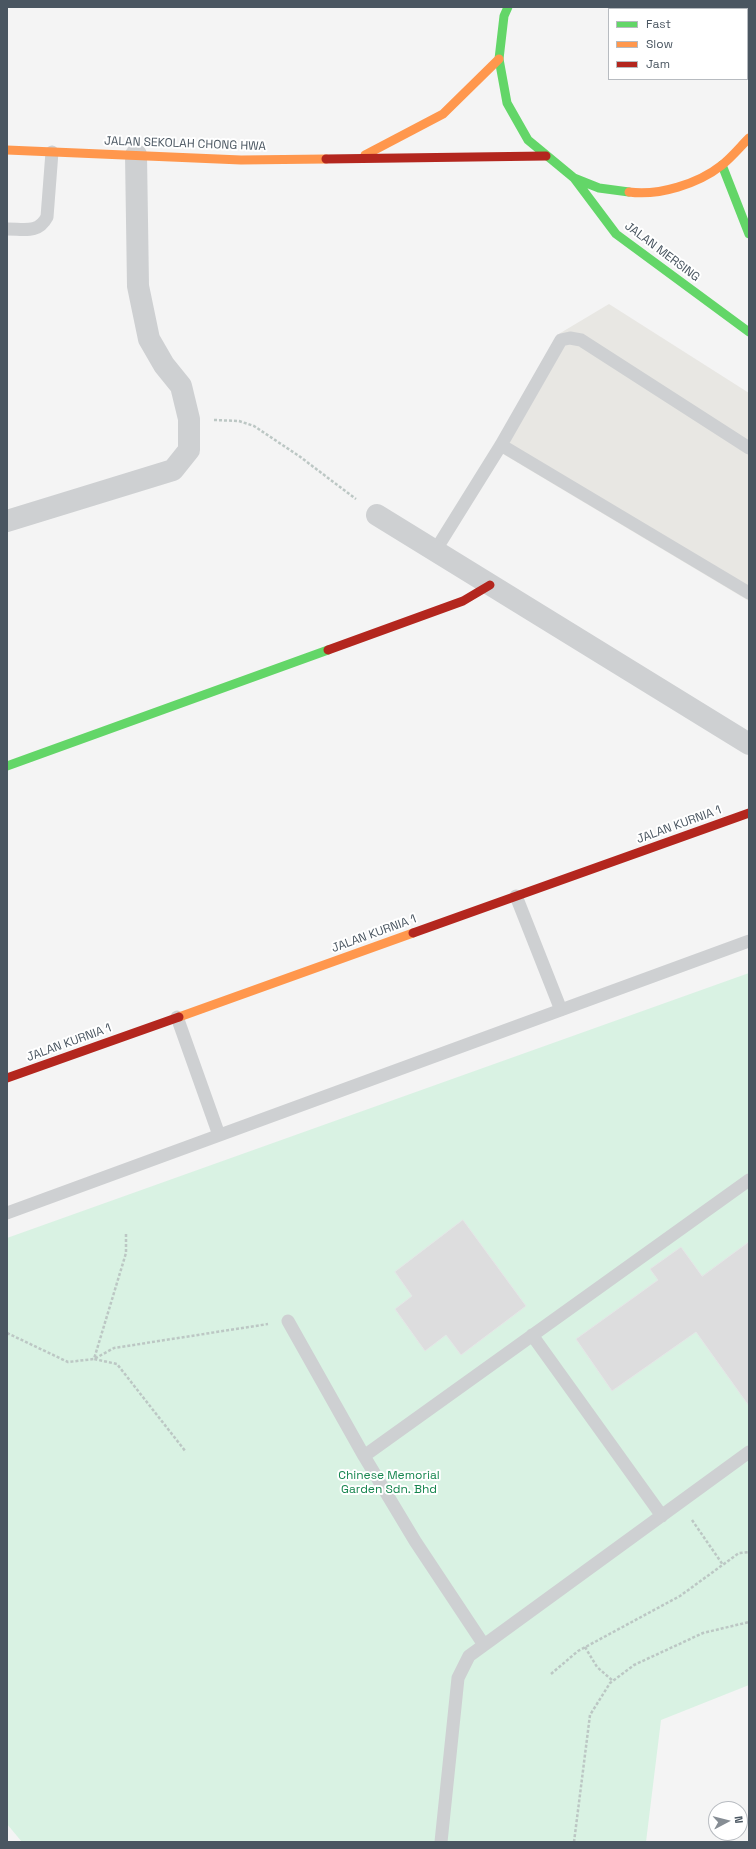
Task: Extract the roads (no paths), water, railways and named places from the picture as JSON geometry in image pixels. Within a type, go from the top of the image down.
[{"type":"main road","points":[[508,7],[504,16],[499,60],[507,103],[528,140],[574,178],[599,188],[642,194],[684,186],[722,165],[749,138]]},
{"type":"main road","name":"JALAN SEKOLAH CHONG HWA","points":[[362,157],[443,114],[499,60]]},
{"type":"main road","name":"JALAN SEKOLAH CHONG HWA","points":[[7,150],[241,160],[362,157],[546,156]]},
{"type":"main road","points":[[722,165],[749,234]]},
{"type":"main road","name":"JALAN MERSING","points":[[574,178],[616,234],[749,332]]},
{"type":"main road","points":[[7,766],[463,601],[490,585]]},
{"type":"main road","name":"JALAN KURNIA 1","points":[[7,1078],[749,813]]},
{"type":"street","points":[[7,521],[173,470],[189,450],[189,419],[180,386],[164,365],[150,339],[138,286],[136,155]]},
{"type":"street","points":[[377,515],[749,744]]},
{"type":"lane","points":[[7,229],[37,229],[44,224],[47,217],[52,152]]},
{"type":"lane","points":[[435,551],[501,446],[561,340],[570,338],[581,340],[749,448]]},
{"type":"lane","points":[[501,446],[749,593]]},
{"type":"lane","points":[[516,896],[561,1010]]},
{"type":"lane","points":[[7,1213],[749,941]]},
{"type":"lane","points":[[177,1017],[219,1135]]},
{"type":"lane","points":[[364,1456],[749,1180]]},
{"type":"lane","points":[[288,1321],[364,1456],[415,1541],[484,1645]]},
{"type":"lane","points":[[532,1335],[662,1516]]},
{"type":"lane","points":[[441,1842],[458,1678],[469,1656],[662,1516],[679,1501],[749,1452]]},
{"type":"park label","name":"Chinese Memorial Garden Sdn. Bhd","points":[[389,1483]]}]
